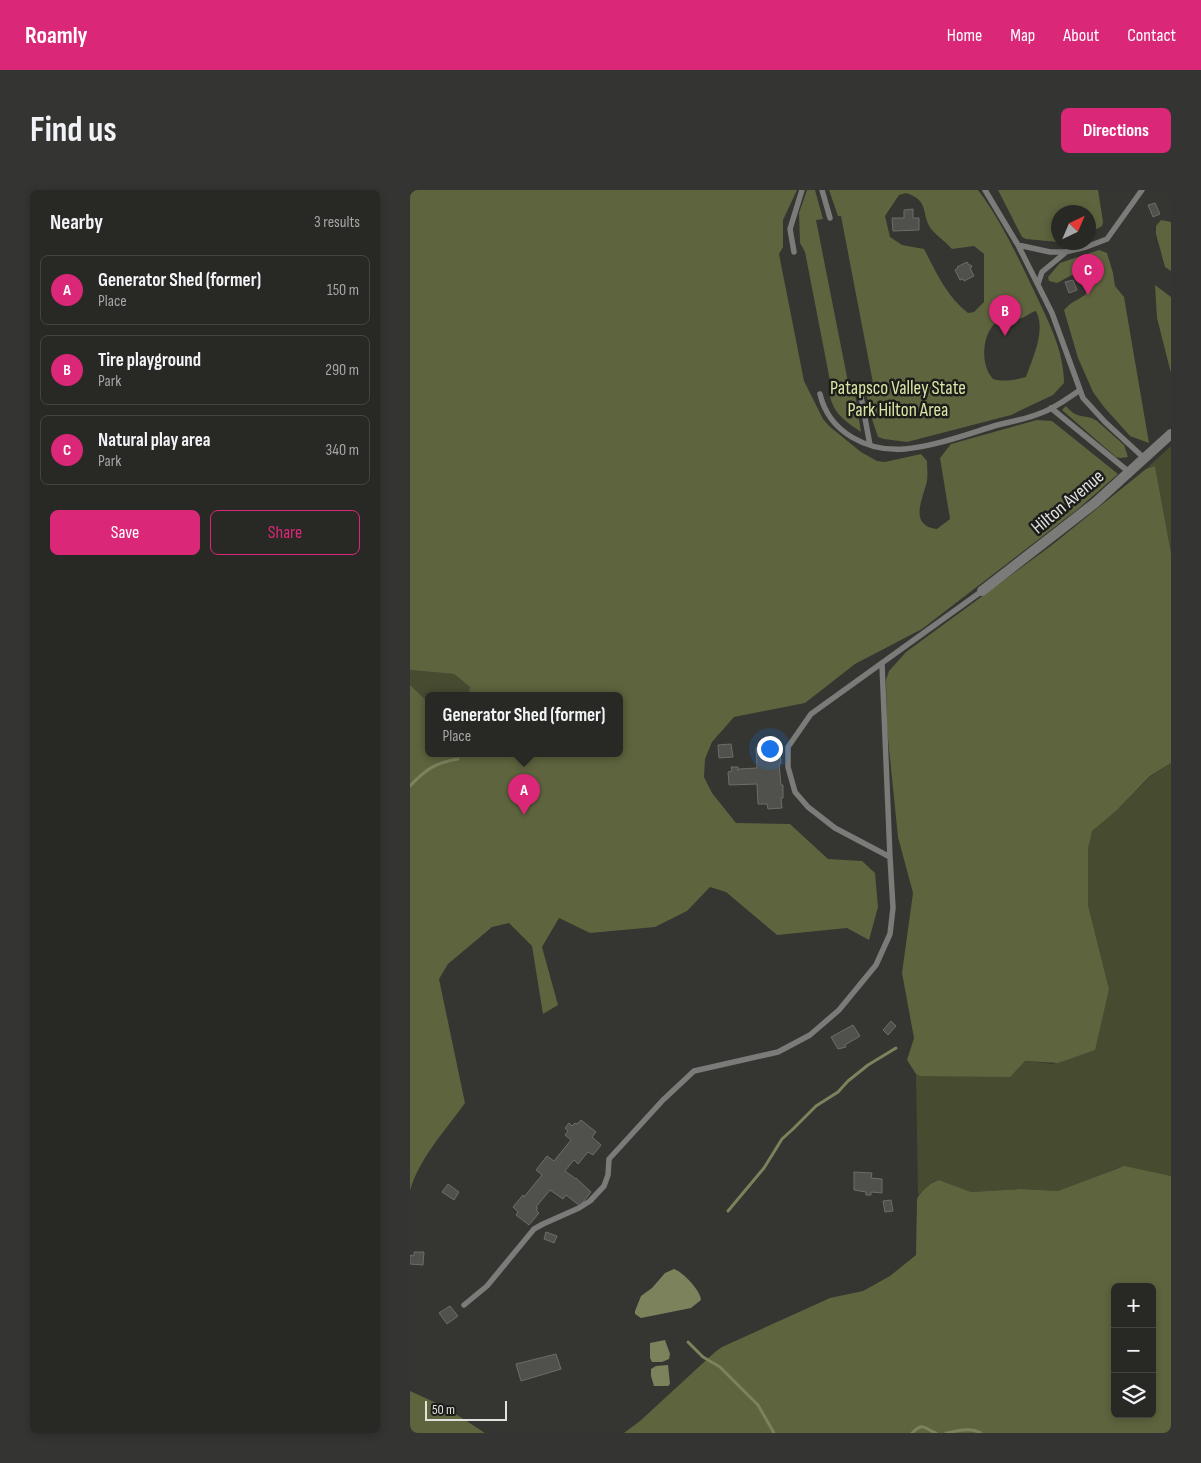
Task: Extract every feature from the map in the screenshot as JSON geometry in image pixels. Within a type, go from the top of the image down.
[{"type":"street","name":"Hilton Avenue","points":[[982,591],[1081,514],[1171,434]]},
{"type":"lane","points":[[794,252],[790,229],[802,190]]},
{"type":"lane","points":[[822,190],[830,218]]},
{"type":"lane","points":[[985,190],[1018,245],[1058,326],[1083,398],[1091,408],[1144,458]]},
{"type":"lane","points":[[1018,245],[1050,252],[1065,252],[1086,247],[1106,239],[1142,190]]},
{"type":"lane","points":[[1038,284],[1042,272],[1065,252]]},
{"type":"lane","points":[[859,386],[870,445]]},
{"type":"lane","points":[[820,394],[826,410],[834,423],[854,439],[870,445],[904,449],[1041,414],[1080,390]]},
{"type":"lane","points":[[1051,408],[1129,472]]},
{"type":"lane","points":[[890,857],[835,828],[813,811],[795,792],[788,767],[788,747],[811,714],[982,591]]},
{"type":"lane","points":[[464,1305],[487,1286],[534,1229],[590,1202],[604,1186],[608,1175],[609,1159],[663,1100],[694,1071],[778,1052],[810,1034],[839,1010],[876,965],[890,934],[892,908],[882,664]]},
{"type":"shaded area","points":[[1171,446],[1171,553],[1155,466],[1146,469]]},
{"type":"shaded area","points":[[410,670],[454,674],[470,687],[469,692],[425,692],[425,700],[410,685]]},
{"type":"shaded area","points":[[1171,763],[1171,1176],[1120,1167],[1059,1191],[1021,1189],[971,1192],[939,1180],[934,1181],[918,1195],[916,1074],[920,1076],[960,1076],[1025,1061],[1054,1064],[1109,989],[1088,905],[1088,849],[1091,831],[1117,810],[1151,776]]},
{"type":"shaded area","points":[[674,1269],[691,1282],[701,1300],[691,1308],[641,1318],[635,1314],[641,1296],[652,1288],[665,1273]]},
{"type":"shaded area","points":[[665,1340],[670,1354],[669,1359],[662,1362],[652,1362],[650,1358],[650,1343]]},
{"type":"shaded area","points":[[668,1365],[670,1384],[668,1386],[654,1386],[651,1369],[656,1366]]},
{"type":"green space","points":[[410,190],[797,190],[783,220],[783,247],[779,254],[804,381],[823,419],[861,452],[877,461],[885,462],[921,454],[927,461],[927,481],[920,511],[923,523],[928,527],[937,529],[950,519],[940,458],[951,444],[1037,420],[1052,421],[1118,474],[1078,509],[922,629],[855,664],[805,703],[734,717],[712,742],[705,759],[704,777],[712,793],[736,823],[790,824],[828,859],[862,861],[875,873],[878,907],[869,940],[847,928],[777,935],[726,892],[710,887],[687,911],[655,927],[590,933],[559,918],[542,947],[558,1005],[543,1014],[532,946],[509,923],[492,927],[448,964],[439,979],[465,1103],[426,1156],[410,1191],[410,685],[425,699],[425,757],[623,757],[623,692],[469,692],[470,687],[454,674],[410,670]]},
{"type":"green space","points":[[807,190],[815,190],[823,219],[816,220],[849,387],[854,387],[861,432],[844,420],[836,411],[829,392],[832,391],[805,252],[800,243],[799,213]]},
{"type":"green space","name":"Patapsco Valley State Park Hilton Area","points":[[829,190],[978,190],[1010,241],[1046,316],[1059,348],[1064,383],[1053,395],[1011,415],[907,442],[878,437],[870,413],[865,385],[873,383],[841,216],[838,216]],"holes":[[[906,193],[919,200],[932,230],[952,249],[974,246],[984,254],[984,302],[974,312],[968,313],[954,299],[943,284],[924,249],[902,245],[890,237],[885,216],[899,195]],[[1036,311],[1039,319],[1039,335],[1035,353],[1026,377],[1010,380],[993,379],[984,359],[987,335],[998,321],[1022,318]]]},
{"type":"green space","points":[[998,190],[1098,190],[1102,226],[1096,229],[1096,205],[1051,205],[1051,241],[1022,237]]},
{"type":"green space","points":[[1161,220],[1171,222],[1171,271],[1165,267],[1156,234],[1156,226]]},
{"type":"green space","points":[[1099,250],[1107,253],[1115,286],[1124,297],[1149,443],[1130,436],[1104,407],[1093,392],[1078,358],[1064,310],[1085,295],[1087,285],[1085,280],[1081,275],[1072,275],[1057,283],[1049,281],[1048,277],[1060,263]]},
{"type":"green space","points":[[1155,285],[1171,297],[1171,373],[1157,318]]},
{"type":"green space","points":[[1066,406],[1074,414],[1097,421],[1124,445],[1128,457],[1116,457],[1062,410]]},
{"type":"green space","points":[[1155,466],[1171,553],[1171,763],[1150,776],[1117,810],[1092,831],[1088,849],[1088,905],[1109,989],[1095,1050],[1058,1063],[1025,1061],[1010,1077],[920,1076],[916,1074],[907,1060],[914,1038],[902,973],[913,893],[898,837],[887,729],[886,680],[889,671],[906,652],[1052,545],[1146,469]]},
{"type":"green space","points":[[1124,1166],[1171,1176],[1171,1433],[624,1433],[640,1421],[722,1347],[830,1298],[863,1291],[890,1276],[916,1255],[917,1199],[923,1190],[933,1183],[939,1180],[971,1192],[1021,1189],[1058,1191]]},
{"type":"green space","points":[[410,1391],[445,1407],[485,1433],[410,1433]]},
{"type":"building","points":[[1155,203],[1160,214],[1153,217],[1148,205]]},
{"type":"building","points":[[913,209],[913,218],[919,218],[919,230],[893,231],[892,218],[904,218],[904,210]]},
{"type":"building","points":[[967,262],[972,267],[970,268],[974,276],[964,281],[963,279],[960,280],[955,270]]},
{"type":"building","points":[[1073,280],[1077,290],[1069,293],[1065,282]]},
{"type":"building","points":[[731,744],[733,757],[719,758],[718,745]]},
{"type":"building","points":[[779,746],[781,785],[783,785],[782,808],[768,809],[767,804],[758,804],[757,784],[729,785],[728,772],[732,771],[731,767],[738,767],[738,771],[739,769],[757,768],[756,748]]},
{"type":"building","points":[[891,1021],[896,1026],[888,1035],[883,1030]]},
{"type":"building","points":[[853,1025],[860,1036],[845,1045],[846,1047],[838,1049],[831,1037]]},
{"type":"building","points":[[581,1120],[596,1132],[592,1137],[601,1145],[593,1155],[588,1152],[578,1164],[574,1160],[565,1171],[591,1192],[580,1206],[566,1195],[563,1199],[550,1190],[536,1207],[539,1213],[529,1225],[516,1215],[518,1212],[513,1207],[542,1175],[536,1170],[547,1156],[554,1161],[571,1140],[565,1135],[568,1131],[565,1128],[569,1123],[572,1126]]},
{"type":"building","points":[[854,1172],[872,1173],[871,1178],[882,1179],[882,1193],[871,1192],[871,1195],[866,1195],[866,1192],[854,1190]]},
{"type":"building","points":[[448,1184],[459,1192],[454,1200],[442,1192]]},
{"type":"building","points":[[891,1200],[893,1211],[885,1212],[883,1201]]},
{"type":"building","points":[[546,1232],[557,1236],[554,1243],[544,1239]]},
{"type":"building","points":[[414,1252],[424,1252],[423,1265],[410,1264],[410,1255],[414,1256]]},
{"type":"building","points":[[450,1306],[458,1316],[447,1324],[439,1313]]},
{"type":"building","points":[[556,1354],[561,1369],[521,1381],[516,1364]]},
{"type":"waterway","points":[[410,786],[431,768],[458,759]]},
{"type":"waterway","points":[[728,1211],[764,1168],[782,1139],[816,1106],[838,1092],[868,1065],[896,1048]]},
{"type":"waterway","points":[[688,1342],[703,1357],[720,1367],[758,1405],[774,1433]]},
{"type":"waterway","points":[[912,1433],[919,1427],[924,1427],[936,1433]]},
{"type":"waterway","points":[[946,1433],[968,1430],[981,1433]]},
{"type":"place","name":"Natural play area","points":[[1088,295]]},
{"type":"place","name":"Tire playground","points":[[1005,336]]},
{"type":"place","name":"Generator Shed (former)","points":[[524,815]]}]
